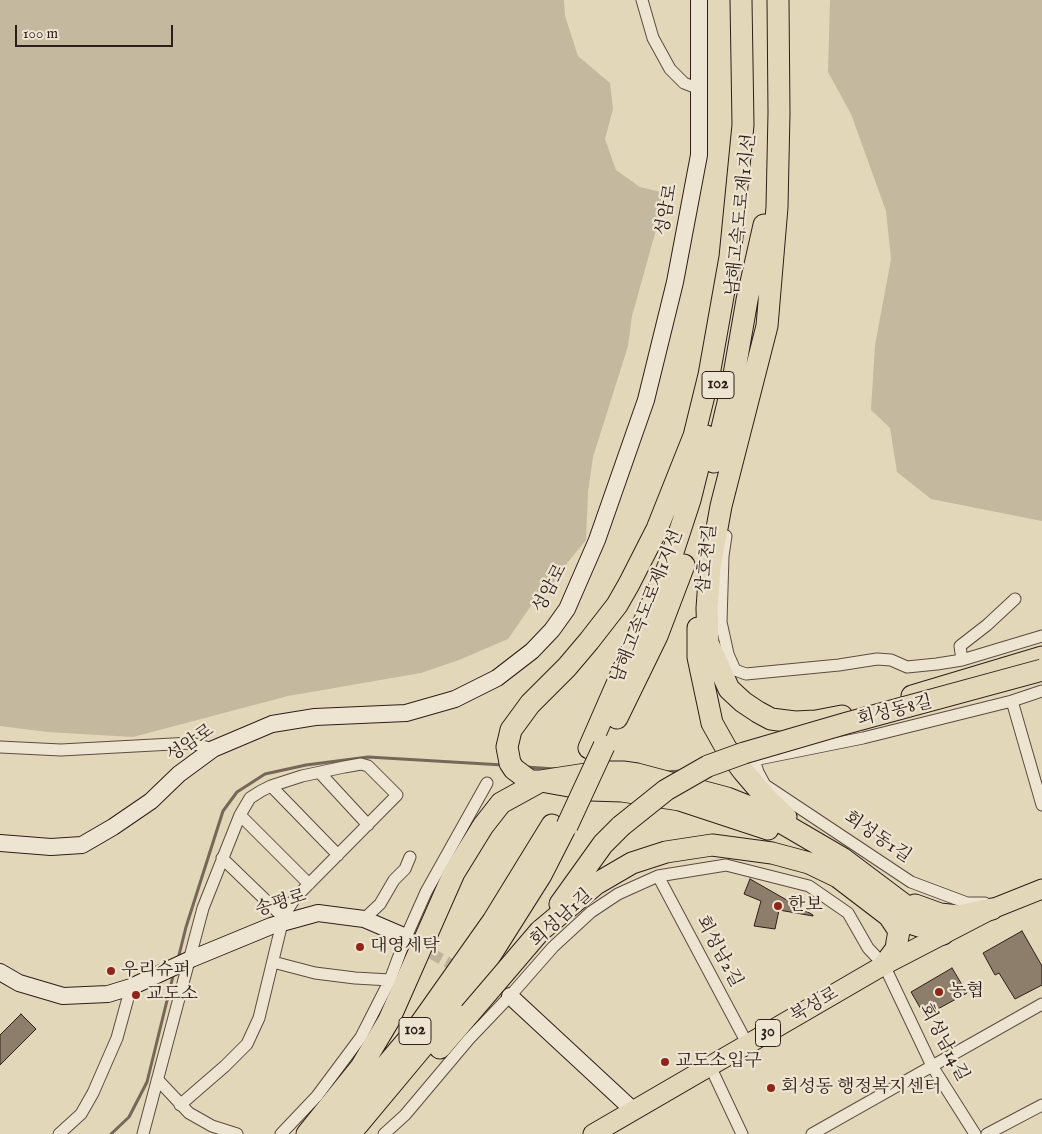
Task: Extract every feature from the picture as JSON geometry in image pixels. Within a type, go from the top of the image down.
[{"type":"highway","points":[[741,0],[743,125],[730,257],[709,375],[694,436],[650,545],[617,605],[567,667],[530,704],[511,730],[508,747],[510,763],[531,778],[590,790],[622,791],[680,800],[759,825],[823,859],[919,926],[943,934]]},
{"type":"highway","name":"남해고속도로제1지선","points":[[597,747],[668,568],[690,500],[713,407],[739,272],[749,165],[752,105],[751,0]]},
{"type":"highway","name":"남해고속도로제1지선","points":[[350,1134],[445,1020],[488,959],[541,875],[560,825],[597,747],[657,636],[686,559],[705,499],[732,386],[747,300],[765,222],[770,144],[766,56],[766,0]]},
{"type":"highway","points":[[778,0],[779,113],[777,207],[768,326],[721,506],[710,567],[707,608],[708,643],[729,689],[752,709],[771,719],[795,722],[816,721],[871,709],[972,676],[1042,657]]},
{"type":"highway","points":[[765,222],[761,289],[754,344],[709,524],[698,581],[698,657],[712,723],[726,748],[749,770],[767,799],[819,845]]},
{"type":"highway","points":[[360,1134],[388,1110],[540,931],[603,844],[621,826],[666,790],[708,766],[744,753],[1042,670]]},
{"type":"highway","points":[[307,1134],[361,1067],[385,1028],[414,938],[483,826],[501,803],[531,778],[600,772],[637,774],[727,798],[765,813],[842,858],[893,907],[919,926]]},
{"type":"highway","name":"남해고속도로제1지선","points":[[328,1134],[416,1030],[560,825]]},
{"type":"highway","points":[[540,931],[596,884],[632,863],[666,852],[712,845],[772,853],[810,863],[943,934]]},
{"type":"highway","points":[[893,907],[959,916],[998,906]]},
{"type":"highway","points":[[884,965],[896,949],[898,937],[893,907]]},
{"type":"main road","name":"성암로","points":[[0,843],[51,847],[82,845],[151,801],[179,774],[213,749],[272,724],[316,717],[406,713],[455,699],[497,678],[532,651],[552,630],[567,609],[597,540],[646,400],[675,282],[699,155],[699,0]]},
{"type":"main road","name":"북성로","points":[[593,1134],[884,965],[998,906],[1038,893]]},
{"type":"main road","name":"송평로","points":[[131,987],[282,920],[318,913],[364,919],[414,938]]},
{"type":"main road","points":[[0,972],[19,983],[63,996],[108,994],[131,987]]},
{"type":"main road","points":[[507,995],[634,1110]]},
{"type":"street","points":[[642,0],[653,38],[670,68],[684,84],[699,89]]},
{"type":"street","name":"삼호천길","points":[[785,140],[785,190],[774,311],[764,367],[734,486],[723,556],[721,622],[728,654],[735,670],[746,674],[839,665],[877,659],[891,660],[907,667],[962,660],[1042,636]]},
{"type":"street","points":[[962,660],[960,646],[987,625],[1015,599]]},
{"type":"street","name":"회성동8길","points":[[749,770],[863,738],[1012,701],[1042,691]]},
{"type":"street","points":[[1012,701],[1042,805]]},
{"type":"street","points":[[0,747],[62,750],[192,743],[213,749]]},
{"type":"street","points":[[143,1134],[203,908],[240,814],[250,798],[271,786],[302,776],[362,764],[368,766],[397,795],[295,898],[282,920],[259,1018],[247,1044],[180,1105]]},
{"type":"street","name":"회성동1길","points":[[749,770],[758,772],[765,785],[911,882],[967,902],[998,906]]},
{"type":"street","points":[[320,773],[368,825]]},
{"type":"street","points":[[281,1134],[317,1096],[361,1037],[414,938],[426,892],[487,783]]},
{"type":"street","points":[[271,786],[338,855]]},
{"type":"street","points":[[240,814],[310,884]]},
{"type":"street","points":[[364,919],[380,904],[394,880],[405,869],[410,857]]},
{"type":"street","points":[[222,858],[282,920]]},
{"type":"street","name":"회성남1길","points":[[384,1134],[405,1115],[507,995],[553,947],[591,912],[618,894],[658,876],[726,865],[810,886],[848,913],[868,948],[884,965]]},
{"type":"street","name":"회성남2길","points":[[658,876],[748,1045]]},
{"type":"street","points":[[273,962],[315,973],[390,980]]},
{"type":"street","name":"회성남14길","points":[[884,965],[932,1066],[975,1134]]},
{"type":"street","points":[[59,1134],[81,1114],[93,1093],[117,1038],[131,987]]},
{"type":"street","points":[[812,1134],[1042,1004]]},
{"type":"street","points":[[710,1066],[742,1134]]},
{"type":"street","points":[[158,1080],[180,1105],[200,1120],[237,1134]]},
{"type":"street","points":[[987,1134],[1042,1105]]},
{"type":"shaded area","points":[[0,0],[564,0],[565,16],[578,56],[610,83],[613,109],[605,139],[616,170],[640,187],[661,192],[661,212],[632,316],[628,346],[593,457],[588,492],[586,540],[559,573],[552,587],[533,603],[508,639],[459,660],[421,673],[288,696],[133,737],[47,732],[0,726]]},
{"type":"shaded area","points":[[830,0],[1042,0],[1042,521],[931,499],[897,472],[890,428],[871,410],[875,345],[891,259],[886,211],[851,114],[828,72]]},
{"type":"building","name":"한보","points":[[750,879],[813,916],[779,910],[775,929],[754,926],[761,901],[744,894]]},
{"type":"building","points":[[1022,931],[1042,966],[1042,985],[1015,999],[999,973],[995,975],[983,953]]},
{"type":"building","name":"농협","points":[[952,968],[967,993],[925,1016],[911,992]]},
{"type":"building","points":[[21,1014],[36,1029],[0,1065],[0,1035]]},
{"type":"waterway","points":[[178,959],[186,927],[223,811],[237,792],[265,774],[306,765],[368,757],[503,765]]},
{"type":"waterway","points":[[526,767],[555,769]]},
{"type":"waterway","points":[[665,772],[681,771]]},
{"type":"waterway","points":[[111,1134],[129,1117],[147,1082],[174,972]]},
{"type":"tunnel","points":[[417,946],[462,970]]},
{"type":"place","name":"한보","points":[[778,906]]},
{"type":"place","name":"대영세탁","points":[[360,947]]},
{"type":"place","name":"우리슈퍼","points":[[111,971]]},
{"type":"place","name":"농협","points":[[939,992]]},
{"type":"place","name":"교도소","points":[[136,995]]},
{"type":"place","name":"교도소입구","points":[[665,1062]]},
{"type":"place","name":"회성동 행정복지센터","points":[[771,1088]]}]
